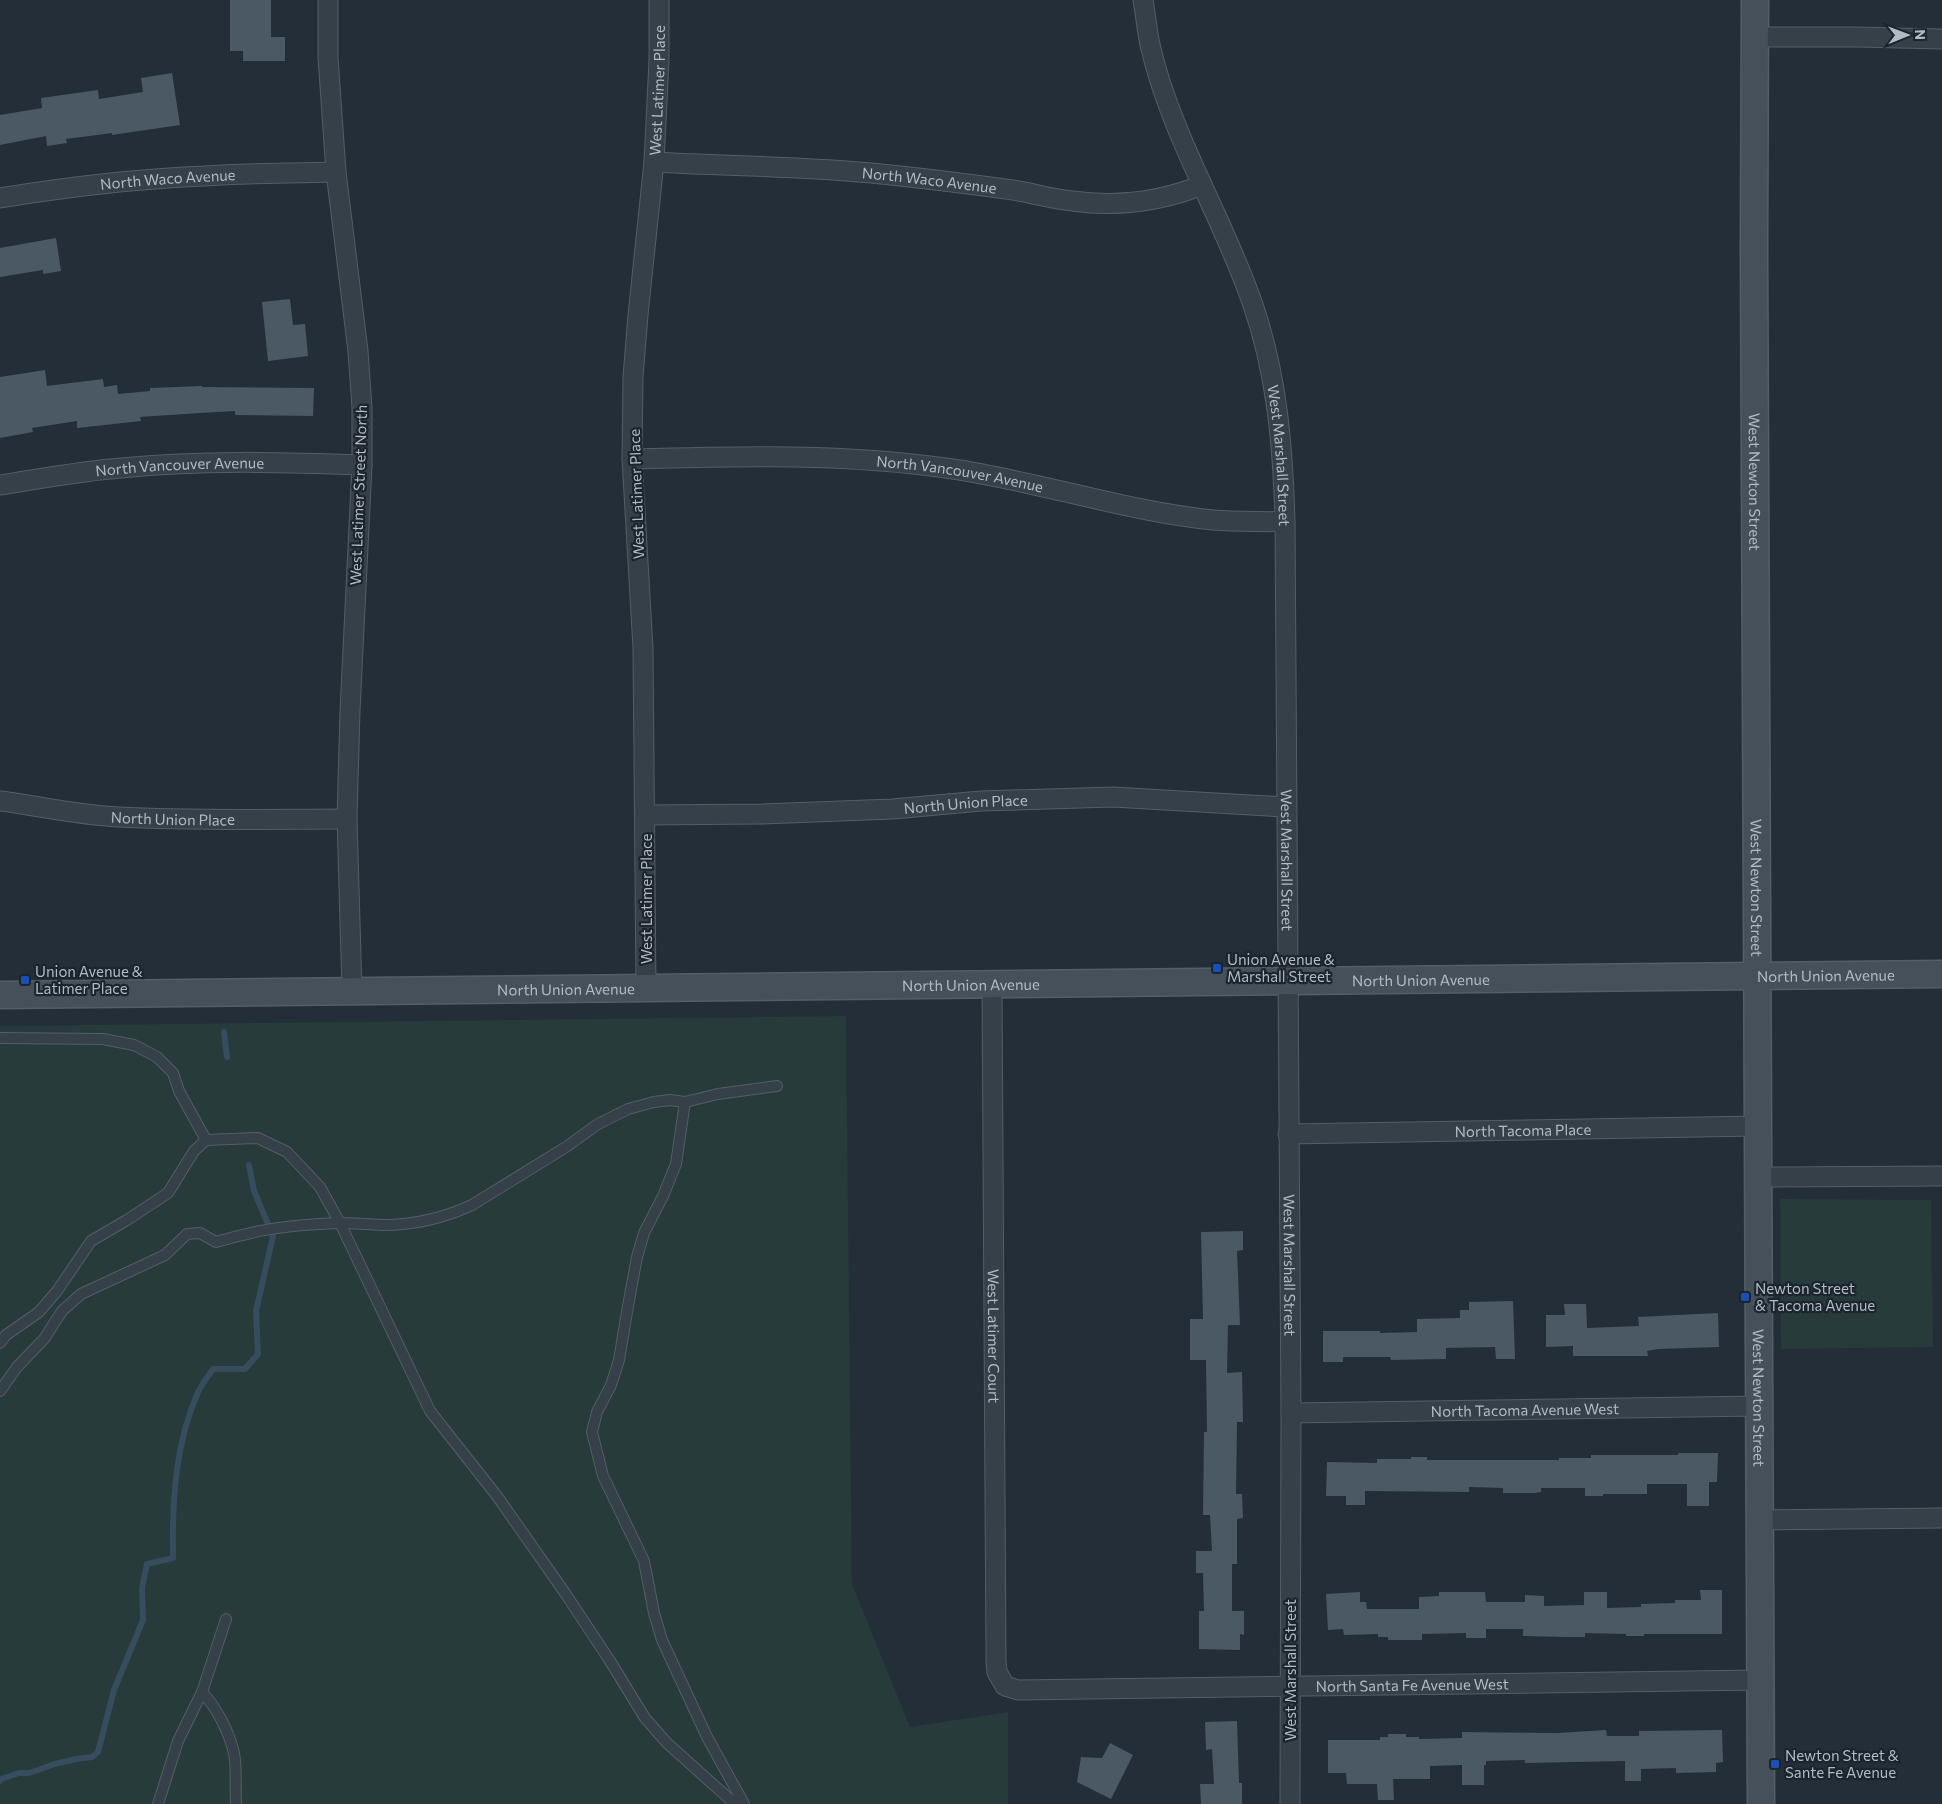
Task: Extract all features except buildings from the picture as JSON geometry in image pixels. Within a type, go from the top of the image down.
[{"type":"street","name":"West Latimer Street North","points":[[328,0],[328,57],[336,172],[358,351],[362,408],[362,465],[350,711],[348,819],[352,991]]},
{"type":"street","name":"West Latimer Place","points":[[646,989],[646,815],[643,648],[632,459],[634,369],[654,162],[659,61],[659,0]]},
{"type":"street","name":"West Marshall Street","points":[[1143,0],[1151,48],[1159,78],[1177,127],[1245,283],[1261,332],[1279,413],[1285,522],[1290,1413],[1290,1804]]},
{"type":"street","name":"West Newton Street","points":[[1755,0],[1754,248],[1761,1804]]},
{"type":"street","points":[[1755,37],[1942,39]]},
{"type":"street","name":"North Waco Avenue","points":[[654,162],[857,172],[945,181],[1071,201],[1106,204],[1160,198],[1180,194],[1202,185]]},
{"type":"street","name":"North Waco Avenue","points":[[0,198],[89,185],[143,180],[336,172]]},
{"type":"street","name":"North Vancouver Avenue","points":[[632,459],[761,455],[844,457],[899,462],[1020,481],[1111,502],[1213,520],[1285,522]]},
{"type":"street","name":"North Vancouver Avenue","points":[[0,485],[75,473],[130,467],[269,462],[362,465]]},
{"type":"street","name":"North Union Place","points":[[646,815],[762,814],[893,809],[990,801],[1113,797],[1286,807]]},
{"type":"street","name":"North Union Place","points":[[0,801],[42,808],[116,816],[190,819],[348,819]]},
{"type":"street","name":"North Union Avenue","points":[[0,995],[1942,974]]},
{"type":"street","name":"West Latimer Court","points":[[992,984],[996,1662],[997,1672],[1005,1686]]},
{"type":"street","name":"North Tacoma Place","points":[[1288,1134],[1758,1126]]},
{"type":"street","points":[[1759,1177],[1942,1176]]},
{"type":"street","name":"North Tacoma Avenue West","points":[[1290,1413],[1759,1406]]},
{"type":"street","points":[[1760,1520],[1942,1518]]},
{"type":"street","name":"North Santa Fe Avenue West","points":[[1005,1686],[1018,1690],[1760,1680]]},
{"type":"lane","points":[[0,1038],[103,1040],[134,1045],[157,1056],[172,1073],[179,1091],[206,1140]]},
{"type":"lane","points":[[0,1391],[17,1367],[44,1339],[62,1311],[81,1294],[165,1255],[187,1234],[200,1233],[216,1242],[248,1232],[284,1226],[340,1223],[404,1224],[421,1222],[458,1212],[498,1190],[614,1114],[642,1104],[670,1100],[685,1102],[718,1094],[777,1086]]},
{"type":"lane","points":[[685,1102],[676,1164],[642,1241],[624,1324],[619,1360],[595,1418],[592,1432],[603,1476],[644,1561],[654,1613],[662,1640],[707,1737],[744,1804]]},
{"type":"lane","points":[[0,1343],[6,1335],[39,1312],[57,1292],[90,1241],[127,1220],[168,1193],[194,1151],[206,1140],[258,1138],[287,1152],[320,1187],[340,1223],[430,1411],[497,1496],[610,1661],[645,1718],[667,1743],[735,1804]]},
{"type":"lane","points":[[158,1804],[178,1741],[202,1692],[226,1619]]},
{"type":"lane","points":[[202,1692],[211,1701],[222,1722],[234,1754],[236,1804]]},
{"type":"green space","points":[[846,1016],[852,1584],[910,1727],[1008,1712],[1008,1804],[0,1804],[0,1026]]},
{"type":"green space","points":[[1780,1199],[1931,1200],[1933,1347],[1781,1349]]},
{"type":"waterway","points":[[224,1032],[227,1057]]},
{"type":"waterway","points":[[0,1781],[19,1773],[29,1773],[55,1764],[92,1757],[98,1752],[114,1690],[143,1620],[142,1588],[147,1564],[173,1558],[176,1474],[184,1432],[198,1392],[213,1369],[245,1369],[258,1354],[256,1311],[273,1236],[254,1191],[249,1165]]},
{"type":"place","name":"Union Avenue & Marshall Street","points":[[1217,968]]},
{"type":"place","name":"Union Avenue & Latimer Place","points":[[25,980]]},
{"type":"place","name":"Newton Street & Tacoma Avenue","points":[[1745,1297]]},
{"type":"place","name":"Newton Street & Sante Fe Avenue","points":[[1775,1764]]}]
